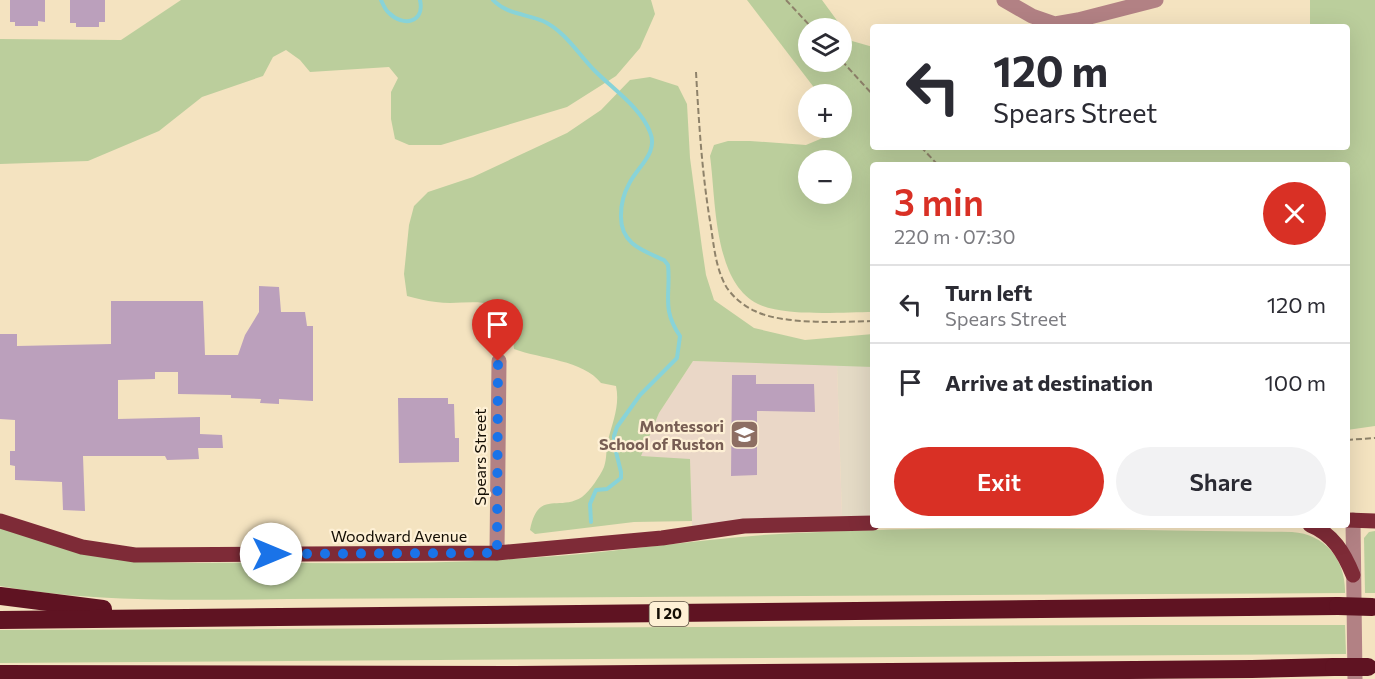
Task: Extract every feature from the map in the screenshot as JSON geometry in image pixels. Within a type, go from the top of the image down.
[{"type":"highway","points":[[0,596],[82,607],[222,618]]},
{"type":"highway","name":"I 20","points":[[0,620],[1374,607]]},
{"type":"highway","points":[[0,674],[514,675],[1228,670],[1334,667],[1366,671]]},
{"type":"highway","points":[[117,679],[167,673]]},
{"type":"main road","name":"Woodward Avenue","points":[[0,520],[82,547],[135,555],[497,553],[662,538],[744,526],[870,523]]},
{"type":"main road","points":[[1350,520],[1375,520]]},
{"type":"main road","points":[[1316,528],[1325,533],[1342,551],[1353,575]]},
{"type":"street","points":[[1004,0],[1032,16],[1055,24],[1156,0]]},
{"type":"street","name":"Spears Street","points":[[497,553],[498,361]]},
{"type":"street","points":[[1350,520],[1353,575],[1366,671]]},
{"type":"path","points":[[786,0],[803,18]]},
{"type":"path","points":[[696,72],[702,167],[718,268],[728,290],[750,309],[776,318],[870,321]]},
{"type":"path","points":[[852,72],[870,92]]},
{"type":"path","points":[[924,150],[935,162]]},
{"type":"path","points":[[1350,440],[1375,438]]},
{"type":"shaded area","name":"Montessori School of Ruston","points":[[693,361],[837,365],[842,516],[761,519],[692,526],[690,460],[640,456],[659,413]]},
{"type":"shaded area","points":[[837,365],[870,366],[870,516],[842,516]]},
{"type":"green space","points":[[181,0],[651,0],[655,14],[640,48],[616,76],[567,107],[441,145],[409,145],[395,139],[391,119],[391,92],[398,78],[389,67],[310,72],[300,60],[286,50],[273,57],[263,76],[202,97],[159,131],[88,161],[0,164],[0,39],[121,40]]},
{"type":"green space","points":[[747,0],[822,0],[835,18],[798,18],[798,67]]},
{"type":"green space","points":[[1310,0],[1375,0],[1375,426],[1350,430],[1350,162],[870,162],[870,312],[783,311],[758,304],[743,293],[732,278],[719,238],[710,156],[714,145],[728,141],[806,145],[823,138],[852,138],[852,84],[811,84],[802,72],[852,72],[852,41],[870,46],[870,150],[1350,150],[1350,24],[1310,24]]},
{"type":"green space","points":[[650,77],[678,86],[687,104],[690,158],[702,248],[706,275],[714,300],[754,328],[805,340],[870,334],[870,367],[693,361],[659,413],[641,456],[690,459],[692,521],[634,522],[535,534],[530,530],[538,510],[544,505],[565,503],[582,497],[602,471],[617,406],[616,386],[601,383],[584,369],[573,365],[514,349],[510,314],[501,308],[483,303],[446,303],[407,296],[404,274],[409,225],[414,206],[428,192],[473,177],[567,133],[601,110],[630,80]]},
{"type":"green space","points":[[0,526],[158,562],[198,563],[405,563],[487,560],[562,556],[763,535],[859,530],[983,528],[1292,532],[1315,538],[1332,551],[1342,570],[1345,593],[216,600],[108,598],[0,586]]},
{"type":"green space","points":[[1375,531],[1375,593],[1365,593],[1364,538],[1369,532]]},
{"type":"green space","points":[[1345,625],[1346,654],[0,663],[0,630]]},
{"type":"building","points":[[10,0],[45,0],[45,22],[38,21],[38,26],[15,26],[15,22],[10,22]]},
{"type":"building","points":[[70,0],[105,0],[105,22],[99,22],[99,27],[76,27],[76,23],[70,23]]},
{"type":"building","points":[[259,286],[279,287],[281,312],[305,312],[307,326],[313,326],[313,401],[279,399],[279,404],[260,403],[261,399],[231,398],[231,395],[178,394],[178,372],[155,372],[155,379],[118,380],[118,419],[200,417],[200,434],[222,435],[223,448],[198,448],[199,459],[167,460],[165,456],[83,456],[85,511],[63,510],[62,482],[15,480],[15,466],[10,465],[10,451],[15,451],[15,420],[0,419],[0,334],[17,334],[17,346],[111,344],[111,301],[203,301],[205,355],[238,355],[245,335],[259,312]]},
{"type":"building","points":[[732,375],[756,375],[756,384],[814,384],[815,412],[757,411],[757,475],[731,476]]},
{"type":"building","points":[[398,398],[448,398],[448,404],[454,404],[455,438],[459,438],[459,462],[399,463]]},
{"type":"waterway","points":[[381,0],[389,13],[406,21],[416,18],[419,14],[420,0]]},
{"type":"waterway","points":[[493,0],[504,8],[543,21],[558,31],[640,115],[646,123],[652,140],[652,147],[646,160],[624,195],[621,211],[622,225],[628,239],[640,249],[664,260],[668,265],[669,309],[680,336],[677,358],[640,395],[617,427],[614,444],[621,478],[607,489],[596,490],[590,504],[591,522]]},
{"type":"place","name":"Montessori School of Ruston","points":[[745,435]]},
{"type":"route","points":[[271,554],[497,553],[498,361]]}]
